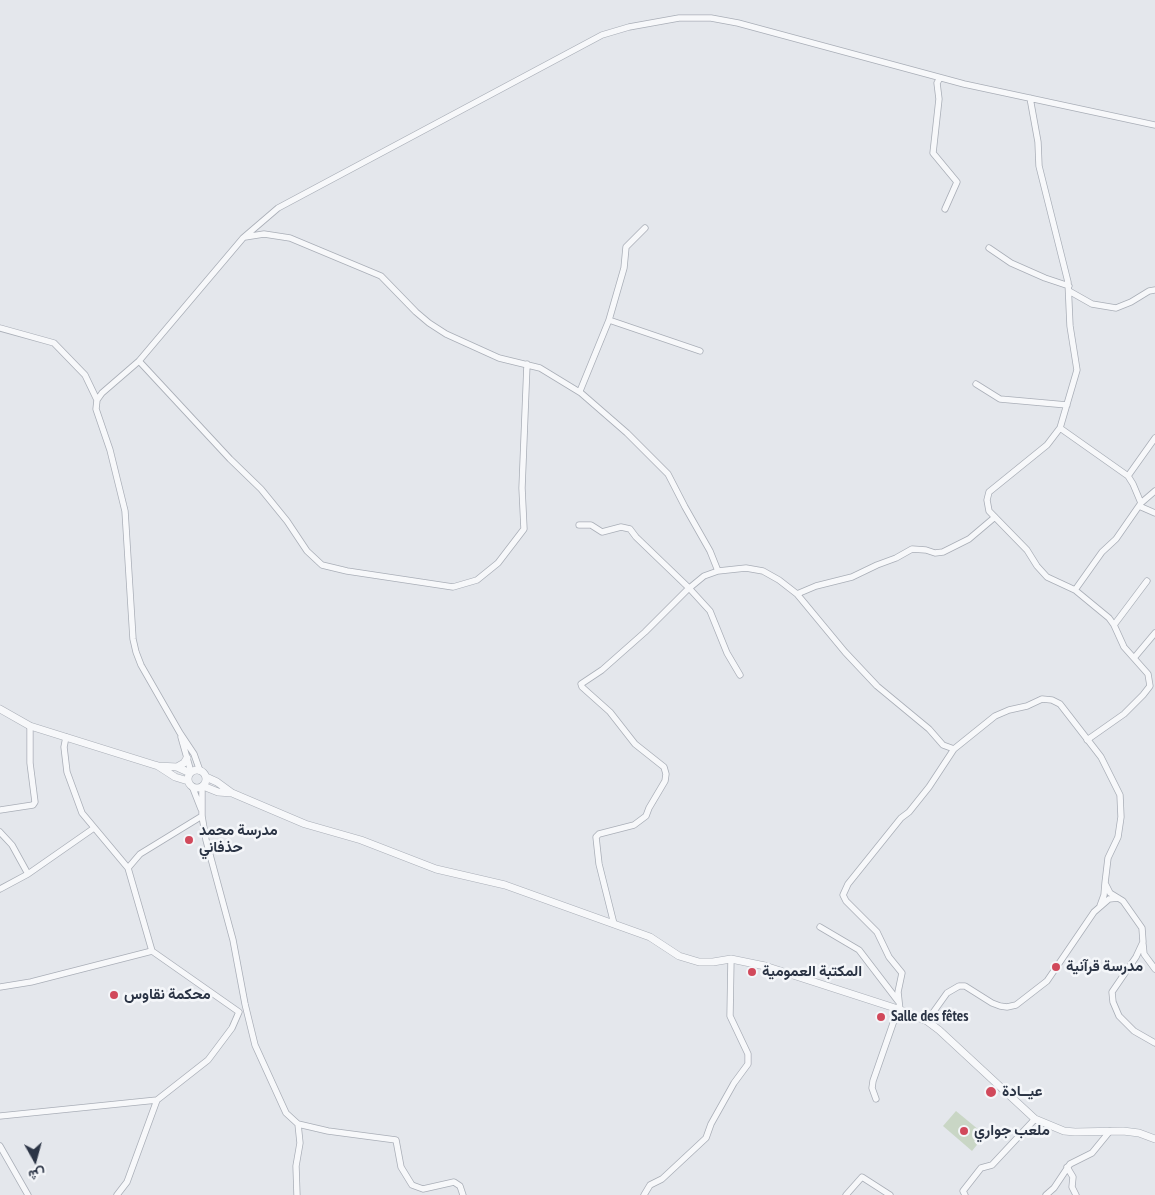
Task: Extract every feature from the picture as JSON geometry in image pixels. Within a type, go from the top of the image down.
[{"type":"street","points":[[1155,125],[940,78],[738,23],[711,18],[679,18],[629,27],[602,35],[553,60],[278,208],[243,238],[139,361],[102,393],[97,400],[96,409],[110,450],[124,511],[133,639],[136,652],[141,665],[194,754],[200,770],[206,777],[217,782],[232,793],[305,824],[360,840],[436,869],[505,885],[650,937],[679,956],[690,960],[708,962],[731,959],[765,966],[899,1007],[939,1030],[1035,1118],[1064,1131],[1139,1133],[1155,1139]]},
{"type":"street","points":[[940,78],[937,82],[939,99],[933,153],[957,182],[945,209]]},
{"type":"street","points":[[1030,98],[1038,142],[1039,166],[1069,288],[1070,326],[1077,370],[1060,428],[1048,446],[989,492],[987,500],[989,511],[1027,550],[1047,577],[1074,590],[1109,618],[1124,647],[1148,674],[1152,687],[1124,714],[1087,740]]},
{"type":"street","points":[[260,222],[259,229],[264,234]]},
{"type":"street","points":[[580,392],[608,320],[624,268],[626,247],[645,228]]},
{"type":"street","points":[[243,238],[264,234],[290,238],[381,276],[416,312],[446,334],[499,358],[540,368],[580,392],[627,432],[668,474],[684,507],[710,551],[718,571]]},
{"type":"street","points":[[989,248],[1011,263],[1069,288],[1092,304],[1116,308],[1132,302],[1149,291],[1155,290]]},
{"type":"street","points":[[608,320],[700,351]]},
{"type":"street","points":[[0,328],[54,343],[85,376],[97,400]]},
{"type":"street","points":[[139,361],[230,459],[261,489],[287,521],[306,551],[322,565],[347,571],[453,586],[477,580],[498,563],[524,529],[522,488],[527,364]]},
{"type":"street","points":[[976,384],[1000,399],[1067,405]]},
{"type":"street","points":[[1060,428],[1128,476],[1140,504],[1155,513]]},
{"type":"street","points":[[1128,476],[1155,438]]},
{"type":"street","points":[[1074,590],[1102,552],[1116,539],[1140,504],[1155,491]]},
{"type":"street","points":[[797,594],[816,586],[852,577],[912,549],[936,553],[943,552],[969,539],[995,517]]},
{"type":"street","points":[[579,525],[591,526],[602,532],[622,527],[630,529],[710,611],[727,653],[740,675]]},
{"type":"street","points":[[614,924],[599,864],[596,836],[634,825],[646,816],[665,781],[666,774],[664,767],[635,744],[610,712],[581,684],[602,670],[704,576],[718,571],[746,568],[763,571],[779,580],[797,594],[844,652],[877,686],[929,729],[943,745],[954,749]]},
{"type":"street","points":[[1114,625],[1146,581]]},
{"type":"street","points":[[1134,658],[1155,633]]},
{"type":"street","points":[[876,1099],[872,1088],[873,1081],[899,1007],[898,992],[902,973],[889,957],[877,932],[846,901],[843,895],[848,884],[900,818],[909,812],[929,787],[954,749],[995,716],[1042,699],[1052,700],[1060,704],[1101,757],[1120,795],[1121,817],[1118,838],[1108,858],[1104,895],[1100,906]]},
{"type":"street","points":[[0,709],[30,726],[158,766],[176,767],[190,773]]},
{"type":"street","points":[[0,810],[33,805],[35,802],[30,763],[30,726]]},
{"type":"street","points":[[180,733],[190,773],[190,784],[202,813]]},
{"type":"street","points":[[66,737],[64,747],[67,772],[82,813],[128,868],[152,951],[239,1012]]},
{"type":"street","points":[[176,767],[184,763],[187,758]]},
{"type":"street","points":[[158,766],[196,788],[232,793]]},
{"type":"street","points":[[190,773],[200,770]]},
{"type":"street","points":[[206,777],[202,813],[206,840],[233,940],[245,1004],[256,1044],[286,1113],[298,1124],[328,1131],[396,1140],[401,1167],[412,1184],[423,1189],[454,1182],[460,1186],[462,1195]]},
{"type":"street","points":[[128,868],[140,854],[202,813]]},
{"type":"street","points":[[0,888],[28,874],[94,828]]},
{"type":"street","points":[[0,832],[12,845],[28,874]]},
{"type":"street","points":[[1105,883],[1110,893],[1123,901],[1142,928],[1144,954],[1155,969]]},
{"type":"street","points":[[927,1022],[947,993],[959,986],[965,986],[1000,1006],[1007,1008],[1016,1004],[1046,980],[1100,906],[1109,899],[1118,898]]},
{"type":"street","points":[[820,927],[859,950],[899,1007]]},
{"type":"street","points":[[1143,942],[1136,957],[1112,992],[1113,1002],[1119,1016],[1134,1031],[1155,1043]]},
{"type":"street","points":[[0,987],[31,982],[152,951]]},
{"type":"street","points":[[1136,957],[1144,954]]},
{"type":"street","points":[[644,1195],[650,1185],[662,1178],[706,1138],[710,1124],[734,1083],[748,1064],[748,1054],[730,1016],[731,959]]},
{"type":"street","points":[[0,1116],[157,1100],[208,1060],[232,1028],[245,1004]]},
{"type":"street","points":[[117,1195],[128,1182],[157,1100]]},
{"type":"street","points":[[965,1195],[963,1192],[981,1168],[992,1165],[1035,1118]]},
{"type":"street","points":[[297,1195],[296,1166],[300,1143],[298,1124]]},
{"type":"street","points":[[1046,1195],[1058,1183],[1067,1167],[1092,1153],[1110,1131]]},
{"type":"street","points":[[0,1146],[28,1195]]},
{"type":"street","points":[[1067,1167],[1073,1177],[1072,1187],[1076,1195]]},
{"type":"street","points":[[846,1195],[862,1176],[890,1195]]},
{"type":"green space","name":"ملعب جواري","points":[[956,1111],[985,1135],[972,1151],[943,1126]]},
{"type":"place","name":"مدرسة محمد حذفاني","points":[[189,840]]},
{"type":"place","name":"مدرسة قرآنية","points":[[1056,967]]},
{"type":"place","name":"المكتبة العمومية","points":[[752,972]]},
{"type":"place","name":"محكمة نقاوس","points":[[114,995]]},
{"type":"place","name":"Salle des fêtes","points":[[881,1017]]},
{"type":"place","name":"عيــادة","points":[[991,1092]]},
{"type":"place","name":"ملعب جواري","points":[[964,1131]]}]
